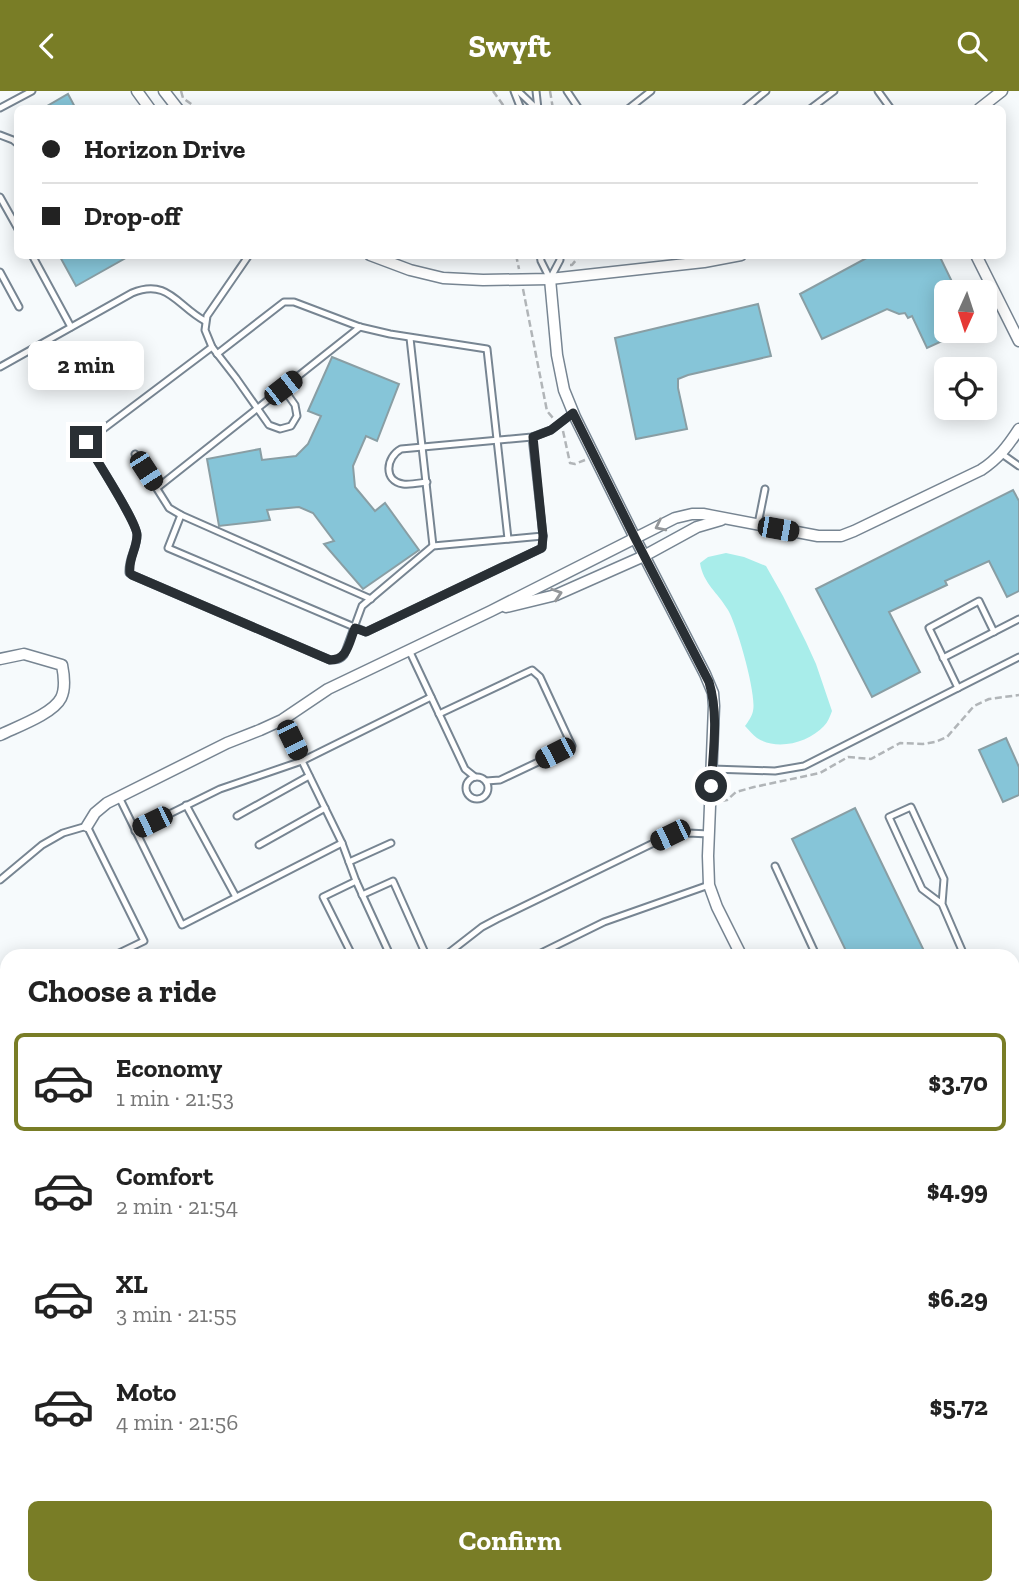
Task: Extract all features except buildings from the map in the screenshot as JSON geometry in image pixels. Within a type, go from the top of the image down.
[{"type":"street","points":[[164,91],[175,105]]},
{"type":"street","points":[[984,105],[1002,91]]},
{"type":"street","points":[[381,259],[443,278],[483,280],[550,279],[720,259]]},
{"type":"street","points":[[978,259],[1019,341]]},
{"type":"street","points":[[550,279],[557,355],[564,390],[573,413],[709,682],[714,706],[709,885],[738,949]]},
{"type":"street","points":[[88,826],[100,807],[119,797],[227,743],[282,720],[328,688],[491,611],[681,516],[703,514],[818,536],[841,536],[981,470],[1002,454],[1019,429]]},
{"type":"street","points":[[491,611],[556,595],[644,556],[697,527],[725,519]]},
{"type":"street","points":[[0,660],[24,654],[61,665],[65,678],[61,698],[51,709],[0,735]]},
{"type":"lane","points":[[0,109],[32,91]]},
{"type":"lane","points":[[516,91],[533,105]]},
{"type":"lane","points":[[633,105],[651,91]]},
{"type":"lane","points":[[749,105],[766,91]]},
{"type":"lane","points":[[815,105],[834,91]]},
{"type":"lane","points":[[0,197],[14,222]]},
{"type":"lane","points":[[34,259],[71,327]]},
{"type":"lane","points":[[246,259],[205,321],[205,330],[212,347],[257,408],[270,425],[280,429],[291,426],[297,416],[295,405],[283,388]]},
{"type":"lane","points":[[541,259],[550,279]]},
{"type":"lane","points":[[550,279],[560,259]]},
{"type":"lane","points":[[0,271],[19,307]]},
{"type":"lane","points":[[0,367],[144,288],[166,292],[205,321]]},
{"type":"lane","points":[[217,354],[284,302],[294,302],[360,327],[410,338],[487,349],[508,539]]},
{"type":"lane","points":[[157,488],[360,327]]},
{"type":"lane","points":[[410,338],[433,546]]},
{"type":"lane","points":[[212,347],[86,442],[136,530],[134,550],[129,562],[130,573],[330,660],[341,659],[344,655],[362,606],[433,546],[543,536]]},
{"type":"lane","points":[[427,482],[403,484],[393,478],[388,468],[396,451],[533,437],[542,435],[573,413]]},
{"type":"lane","points":[[181,515],[168,548],[366,632],[542,548],[533,437]]},
{"type":"lane","points":[[135,454],[169,508],[371,599]]},
{"type":"lane","points":[[1002,454],[1019,466]]},
{"type":"lane","points":[[758,526],[765,489]]},
{"type":"lane","points":[[958,688],[929,628],[979,601],[994,632]]},
{"type":"lane","points":[[943,657],[1019,619]]},
{"type":"lane","points":[[409,650],[431,697],[439,714],[465,769],[475,776],[486,781],[500,780],[572,745],[540,677],[532,670],[439,714]]},
{"type":"lane","points":[[712,769],[775,771],[804,766],[1019,657]]},
{"type":"lane","points":[[135,831],[220,789],[302,761],[431,697]]},
{"type":"lane","points":[[282,720],[342,843],[387,949]]},
{"type":"lane","points":[[237,816],[309,776]]},
{"type":"lane","points":[[475,776],[469,780],[466,787],[472,798],[480,798],[486,794],[486,781]]},
{"type":"lane","points":[[119,797],[182,925],[342,843]]},
{"type":"lane","points":[[186,805],[236,897]]},
{"type":"lane","points":[[942,904],[922,889],[888,817],[911,807],[944,879],[942,904],[961,949]]},
{"type":"lane","points":[[260,845],[325,808]]},
{"type":"lane","points":[[0,880],[43,845],[63,833],[88,826],[144,941],[127,949]]},
{"type":"lane","points":[[454,949],[490,922],[670,835],[709,835]]},
{"type":"lane","points":[[349,862],[391,843]]},
{"type":"lane","points":[[775,866],[813,949]]},
{"type":"lane","points":[[349,949],[323,897],[356,881]]},
{"type":"lane","points":[[362,895],[393,881],[423,949]]},
{"type":"lane","points":[[549,949],[604,922],[709,885]]},
{"type":"path","points":[[181,91],[183,98],[193,105]]},
{"type":"path","points":[[517,259],[547,411],[560,424],[570,463],[575,464],[594,455]]},
{"type":"path","points":[[710,803],[727,800],[736,792],[754,787],[820,773],[849,757],[870,759],[900,743],[935,742],[947,737],[974,706],[989,699],[1019,695]]},
{"type":"water","points":[[726,553],[766,566],[816,664],[832,711],[824,726],[801,741],[783,744],[765,742],[745,726],[750,719],[753,703],[745,660],[732,618],[708,582],[700,563],[708,557]]},
{"type":"route","points":[[86,442],[136,530],[134,550],[129,562],[132,575],[335,660],[344,655],[355,628],[366,632],[542,548],[533,437],[551,430],[573,413],[709,682],[714,706],[711,786]]}]
